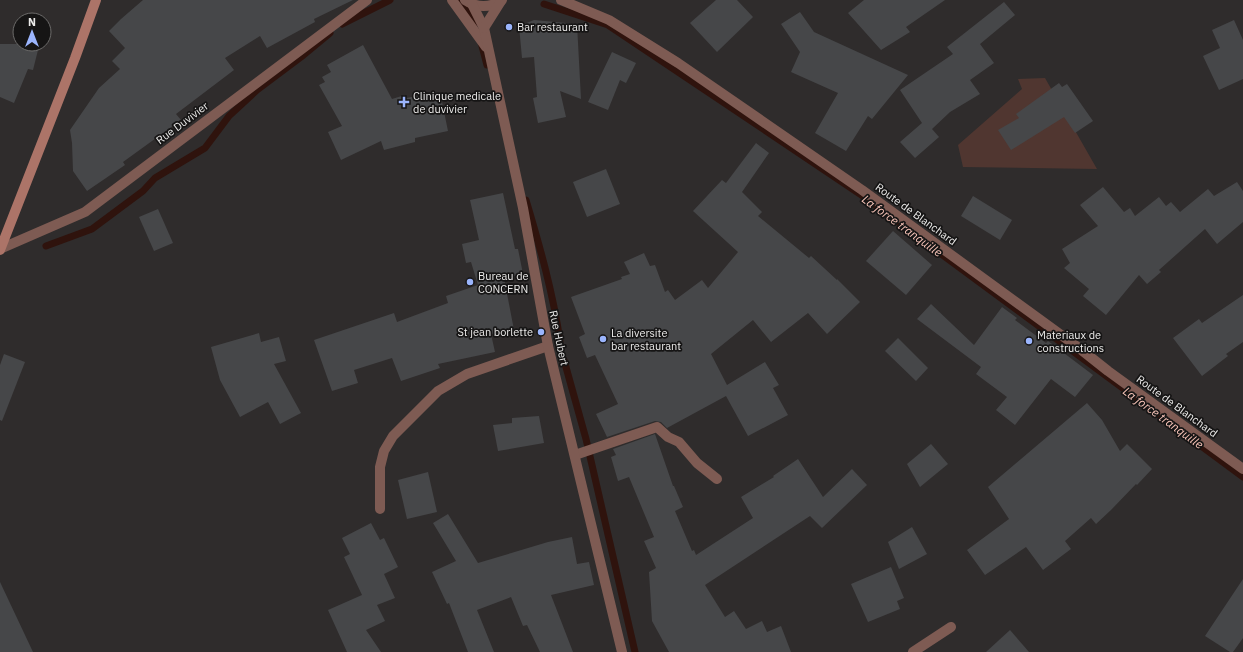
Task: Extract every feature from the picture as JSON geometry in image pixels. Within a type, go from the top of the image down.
[{"type":"main road","points":[[0,249],[96,0]]},
{"type":"street","name":"Rue Duvivier","points":[[0,249],[85,212],[367,0]]},
{"type":"street","points":[[452,0],[489,53]]},
{"type":"street","points":[[469,2],[488,6],[502,0]]},
{"type":"street","points":[[484,28],[502,0]]},
{"type":"street","name":"Route de Blanchard","points":[[561,0],[609,20],[678,63],[875,199],[1243,470]]},
{"type":"street","name":"Rue Hubert","points":[[469,2],[484,28],[523,208],[548,346],[622,652]]},
{"type":"street","points":[[380,509],[380,467],[384,451],[393,436],[438,391],[467,374],[548,346]]},
{"type":"street","points":[[575,455],[657,427],[668,437],[679,442],[697,463],[717,479]]},
{"type":"street","points":[[913,652],[950,627]]},
{"type":"shaded area","points":[[1045,78],[1097,169],[963,167],[958,145],[1022,89],[1018,79]]},
{"type":"building","points":[[143,0],[353,0],[314,19],[315,22],[267,48],[260,36],[225,58],[234,70],[176,114],[181,120],[123,162],[125,165],[87,191],[73,171],[70,130],[99,88],[120,69],[112,61],[125,48],[109,31]]},
{"type":"building","points":[[716,0],[737,0],[753,17],[717,52],[690,23]]},
{"type":"building","points":[[864,0],[945,0],[906,27],[910,32],[881,50],[848,13]]},
{"type":"building","points":[[1004,2],[1015,15],[980,44],[994,63],[970,80],[980,94],[950,112],[932,129],[939,137],[915,158],[900,142],[922,123],[900,90],[953,54],[947,47]]},
{"type":"building","points":[[800,12],[814,32],[908,75],[872,119],[868,116],[846,151],[815,133],[838,93],[791,72],[800,52],[781,24]]},
{"type":"building","points":[[534,20],[577,24],[581,99],[560,91],[566,117],[538,123],[533,98],[537,97],[534,57],[522,58],[519,26]]},
{"type":"building","points":[[1234,20],[1243,40],[1243,79],[1219,90],[1203,56],[1220,48],[1212,30]]},
{"type":"building","points":[[0,44],[12,44],[12,52],[38,52],[33,70],[28,69],[14,103],[0,97]]},
{"type":"building","points":[[363,45],[392,99],[405,95],[406,98],[440,92],[448,131],[415,138],[415,142],[384,150],[381,141],[341,160],[328,132],[342,126],[319,85],[325,82],[322,77],[331,72],[327,65]]},
{"type":"building","points":[[612,52],[636,63],[626,83],[620,80],[608,110],[588,102]]},
{"type":"building","points":[[1059,83],[1062,87],[1067,84],[1093,121],[1075,133],[1064,117],[1011,150],[998,130],[1019,118],[1016,114]]},
{"type":"building","points":[[756,143],[769,153],[742,192],[762,212],[758,216],[809,258],[811,256],[860,302],[827,334],[808,313],[771,342],[753,320],[711,354],[727,385],[765,362],[779,385],[773,388],[788,415],[748,436],[726,396],[667,428],[661,422],[655,421],[607,437],[596,414],[618,404],[595,355],[587,358],[579,337],[585,334],[571,297],[622,279],[621,277],[630,274],[624,262],[644,253],[650,266],[655,265],[665,292],[668,290],[675,300],[702,280],[708,288],[738,252],[693,211],[722,180],[726,183]]},
{"type":"building","points":[[606,169],[620,204],[587,217],[573,182]]},
{"type":"building","points":[[1237,182],[1243,191],[1243,222],[1217,244],[1205,229],[1159,270],[1161,272],[1147,284],[1139,275],[1106,315],[1083,296],[1089,289],[1064,268],[1070,263],[1062,249],[1098,226],[1080,205],[1103,187],[1124,212],[1130,208],[1135,216],[1159,197],[1166,206],[1171,202],[1180,212],[1208,189],[1214,196]]},
{"type":"building","points":[[503,193],[515,249],[518,249],[523,274],[504,278],[514,330],[491,334],[495,352],[438,364],[440,368],[401,381],[392,358],[354,370],[358,383],[332,391],[314,340],[394,313],[397,322],[448,303],[446,296],[478,285],[471,262],[466,263],[462,244],[479,240],[470,200]]},
{"type":"building","points":[[973,196],[1012,220],[1000,240],[961,216]]},
{"type":"building","points":[[158,209],[173,243],[154,251],[139,217]]},
{"type":"building","points":[[893,231],[932,265],[906,295],[866,261]]},
{"type":"building","points":[[1243,295],[1243,342],[1226,354],[1228,356],[1202,376],[1173,338],[1199,319],[1202,323]]},
{"type":"building","points":[[931,304],[974,345],[1002,307],[1017,318],[1015,320],[1046,343],[1048,341],[1093,375],[1075,397],[1051,379],[1015,425],[996,410],[1007,397],[976,374],[981,367],[917,319]]},
{"type":"building","points":[[259,333],[261,342],[279,337],[286,361],[274,364],[301,413],[280,424],[268,402],[240,417],[220,380],[211,347]]},
{"type":"building","points":[[898,338],[928,368],[916,381],[885,351]]},
{"type":"building","points":[[4,354],[25,362],[2,421],[0,420],[0,365]]},
{"type":"building","points":[[1087,403],[1102,420],[1120,451],[1127,444],[1152,469],[1096,524],[1091,518],[1065,541],[1071,549],[1043,570],[1026,547],[985,575],[967,550],[1009,519],[988,487]]},
{"type":"building","points":[[539,416],[544,443],[498,451],[493,425],[512,423],[512,418]]},
{"type":"building","points":[[655,434],[673,486],[683,507],[675,511],[692,551],[694,550],[696,555],[753,518],[741,497],[774,477],[773,476],[798,459],[823,497],[852,469],[867,485],[822,528],[810,516],[705,585],[725,617],[734,611],[746,629],[762,621],[767,632],[781,626],[791,652],[669,652],[652,621],[649,572],[656,568],[644,541],[654,537],[629,477],[618,481],[611,457],[616,455],[613,449]]},
{"type":"building","points":[[931,444],[948,464],[920,487],[907,464]]},
{"type":"building","points":[[428,472],[437,512],[407,519],[398,480]]},
{"type":"building","points":[[448,514],[478,563],[548,542],[572,537],[577,564],[589,562],[594,585],[551,595],[573,652],[540,652],[527,625],[523,626],[511,597],[477,610],[494,652],[468,652],[449,603],[447,604],[432,572],[456,561],[433,523]]},
{"type":"building","points":[[371,523],[380,540],[384,538],[398,567],[384,574],[395,598],[377,605],[385,621],[366,630],[381,652],[347,652],[328,610],[362,595],[344,557],[350,554],[342,538]]},
{"type":"building","points":[[912,527],[927,554],[899,569],[888,542]]},
{"type":"building","points":[[891,567],[904,598],[897,601],[900,609],[868,622],[851,584]]},
{"type":"building","points":[[1243,579],[1243,638],[1233,652],[1230,652],[1205,636]]},
{"type":"building","points":[[0,582],[33,652],[0,652]]},
{"type":"building","points":[[1010,630],[1029,652],[986,652]]},
{"type":"waterway","points":[[342,24],[390,0]]},
{"type":"waterway","points":[[458,0],[470,15],[474,25]]},
{"type":"waterway","name":"La force tranquille","points":[[544,4],[608,25],[860,194],[1243,477]]},
{"type":"waterway","points":[[46,246],[92,229],[143,191],[155,178],[205,148],[229,116],[257,90],[330,33]]},
{"type":"waterway","points":[[481,42],[487,65]]},
{"type":"waterway","points":[[526,200],[546,270],[560,341]]},
{"type":"waterway","points":[[564,360],[586,439],[635,652]]},
{"type":"place","name":"Bar restaurant","points":[[509,27]]},
{"type":"place","name":"Clinique medicale de duvivier","points":[[404,102]]},
{"type":"place","name":"Bureau de CONCERN","points":[[470,282]]},
{"type":"place","name":"St jean borlette","points":[[541,332]]},
{"type":"place","name":"La diversite bar restaurant","points":[[603,339]]},
{"type":"place","name":"Materiaux de constructions","points":[[1029,341]]}]
